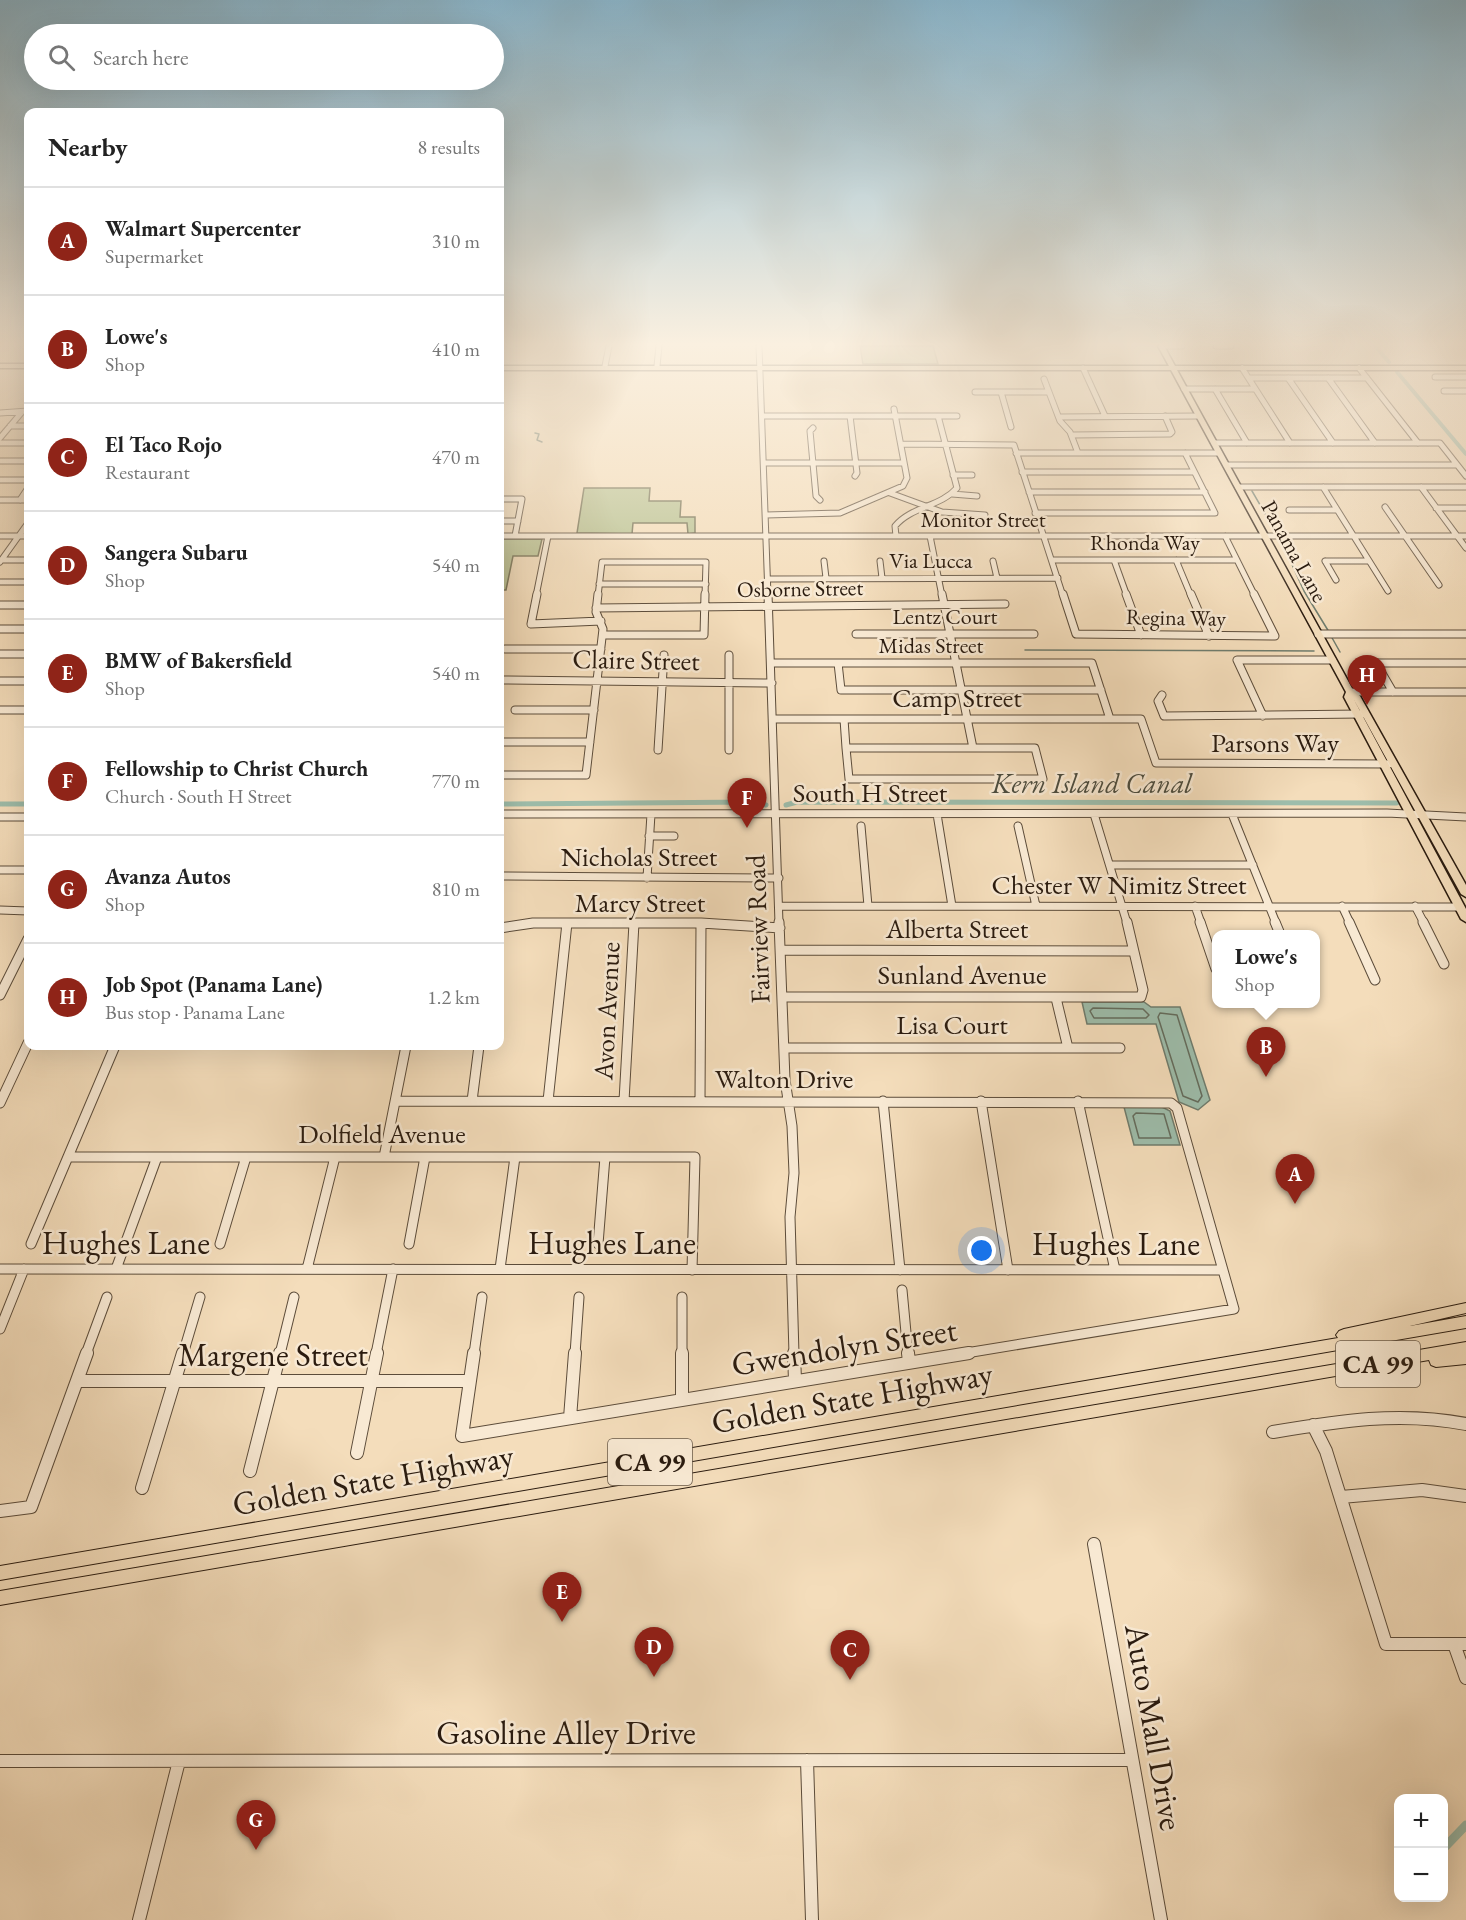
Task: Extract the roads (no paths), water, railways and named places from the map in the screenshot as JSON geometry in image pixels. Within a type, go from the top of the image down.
[{"type":"highway","points":[[1299,1351],[1317,1341],[1466,1308]]},
{"type":"highway","name":"Golden State Highway","points":[[0,1573],[1466,1322]]},
{"type":"highway","name":"Golden State Highway","points":[[0,1598],[1466,1348]]},
{"type":"highway","points":[[1289,1379],[1466,1358]]},
{"type":"main road","name":"Panama Lane","points":[[1210,436],[1350,692],[1348,697],[1361,714],[1389,764],[1421,813],[1466,894]]},
{"type":"main road","name":"Panama Lane","points":[[1389,764],[1410,813],[1462,908],[1466,920]]},
{"type":"street","name":"Fairview Road","points":[[763,436],[784,1048],[794,1173],[790,1217],[795,1381]]},
{"type":"street","points":[[810,436],[816,496],[820,500]]},
{"type":"street","points":[[853,436],[857,473],[855,476]]},
{"type":"street","points":[[765,515],[840,513],[903,486],[907,481],[899,436]]},
{"type":"street","points":[[896,536],[895,526],[898,521],[952,494],[957,488],[942,436]]},
{"type":"street","points":[[1072,436],[1078,453]]},
{"type":"street","points":[[1243,436],[1247,443]]},
{"type":"street","points":[[1285,436],[1290,443]]},
{"type":"street","points":[[1328,436],[1333,443]]},
{"type":"street","points":[[1370,436],[1375,443]]},
{"type":"street","points":[[1412,436],[1418,443]]},
{"type":"street","points":[[0,443],[24,443]]},
{"type":"street","points":[[1214,443],[1440,443],[1466,476]]},
{"type":"street","points":[[901,444],[1014,445],[1058,578]]},
{"type":"street","points":[[1016,453],[1219,453]]},
{"type":"street","points":[[1035,513],[1215,513],[1185,453]]},
{"type":"street","points":[[0,461],[24,461]]},
{"type":"street","points":[[764,463],[904,463]]},
{"type":"street","points":[[1226,465],[1457,465]]},
{"type":"street","points":[[1022,472],[1194,472]]},
{"type":"street","points":[[953,475],[972,475]]},
{"type":"street","points":[[0,480],[24,480]]},
{"type":"street","points":[[1238,487],[1466,487]]},
{"type":"street","points":[[1323,487],[1388,591]]},
{"type":"street","points":[[1421,487],[1466,549]]},
{"type":"street","points":[[1029,492],[1204,492]]},
{"type":"street","points":[[890,493],[949,513],[985,515]]},
{"type":"street","points":[[20,500],[24,494]]},
{"type":"street","points":[[952,494],[977,495]]},
{"type":"street","points":[[504,499],[522,499],[515,536]]},
{"type":"street","points":[[0,500],[24,500]]},
{"type":"street","points":[[1385,507],[1439,585]]},
{"type":"street","points":[[1436,508],[1466,508]]},
{"type":"street","points":[[1289,510],[1337,510]]},
{"type":"street","points":[[504,521],[518,521]]},
{"type":"street","points":[[0,561],[24,529]]},
{"type":"street","points":[[0,536],[24,536]]},
{"type":"street","name":"Monitor Street","points":[[504,536],[1466,536]]},
{"type":"street","points":[[548,536],[531,624],[601,621]]},
{"type":"street","points":[[930,536],[973,748]]},
{"type":"street","points":[[1225,536],[1237,560]]},
{"type":"street","points":[[0,561],[24,560]]},
{"type":"street","name":"Rhonda Way","points":[[1053,560],[1237,560]]},
{"type":"street","points":[[1114,560],[1141,635]]},
{"type":"street","points":[[1176,560],[1209,636]]},
{"type":"street","name":"Regina Way","points":[[1058,578],[1076,634],[1275,636],[1237,560]]},
{"type":"street","points":[[824,561],[826,578]]},
{"type":"street","points":[[879,561],[882,578]]},
{"type":"street","points":[[993,561],[997,578]]},
{"type":"street","points":[[1336,580],[1325,561],[1370,561]]},
{"type":"street","points":[[504,775],[586,776],[603,635],[596,608],[602,562],[706,562],[704,635],[603,635]]},
{"type":"street","name":"Via Lucca","points":[[768,579],[1058,578]]},
{"type":"street","points":[[0,582],[24,582]]},
{"type":"street","points":[[599,584],[705,584]]},
{"type":"street","name":"Osborne Street","points":[[596,608],[1005,604]]},
{"type":"street","points":[[0,605],[24,605]]},
{"type":"street","points":[[0,629],[24,629]]},
{"type":"street","name":"Lentz Court","points":[[856,634],[1034,634]]},
{"type":"street","points":[[1318,634],[1466,634]]},
{"type":"street","points":[[504,649],[601,649]]},
{"type":"street","points":[[0,654],[24,654]]},
{"type":"street","points":[[658,750],[664,655]]},
{"type":"street","points":[[729,655],[729,750]]},
{"type":"street","points":[[1263,716],[1237,660],[1332,660]]},
{"type":"street","name":"Midas Street","points":[[771,663],[1092,663],[1101,690]]},
{"type":"street","points":[[838,663],[841,690],[1101,690],[1110,719]]},
{"type":"street","points":[[1393,692],[1376,663],[1466,663]]},
{"type":"street","name":"Claire Street","points":[[504,680],[772,683]]},
{"type":"street","points":[[0,681],[24,681]]},
{"type":"street","points":[[1350,692],[1466,692]]},
{"type":"street","points":[[1162,695],[1158,701],[1164,716],[1361,714]]},
{"type":"street","points":[[0,710],[24,710]]},
{"type":"street","points":[[515,710],[594,710]]},
{"type":"street","name":"Camp Street","points":[[773,718],[1141,719],[1156,764]]},
{"type":"street","points":[[844,718],[846,748],[849,779],[1043,779],[1035,748],[846,748]]},
{"type":"street","points":[[504,742],[590,742]]},
{"type":"street","name":"Parsons Way","points":[[1156,764],[1389,764]]},
{"type":"street","name":"South H Street","points":[[1421,813],[1431,810],[1466,811]]},
{"type":"street","points":[[0,812],[24,814]]},
{"type":"street","name":"South H Street","points":[[504,814],[1421,813],[1466,817]]},
{"type":"street","points":[[646,878],[651,814]]},
{"type":"street","points":[[938,814],[952,906]]},
{"type":"street","points":[[1094,814],[1123,906],[1132,951]]},
{"type":"street","points":[[1232,814],[1278,930]]},
{"type":"street","points":[[0,817],[24,815]]},
{"type":"street","points":[[861,826],[868,906]]},
{"type":"street","points":[[1018,826],[1035,906]]},
{"type":"street","points":[[649,836],[674,836]]},
{"type":"street","points":[[1111,865],[1253,865]]},
{"type":"street","points":[[0,870],[24,870]]},
{"type":"street","name":"Nicholas Street","points":[[504,876],[779,878]]},
{"type":"street","name":"Chester W Nimitz Street","points":[[780,906],[1415,906],[1462,908]]},
{"type":"street","points":[[1195,906],[1212,957]]},
{"type":"street","points":[[1342,906],[1375,980]]},
{"type":"street","points":[[1415,906],[1444,964]]},
{"type":"street","points":[[0,910],[24,910]]},
{"type":"street","name":"Marcy Street","points":[[504,927],[533,923],[701,923],[780,928]]},
{"type":"street","points":[[548,1101],[567,923]]},
{"type":"street","name":"Avon Avenue","points":[[624,1101],[634,923]]},
{"type":"street","points":[[700,1101],[701,923]]},
{"type":"street","name":"Alberta Street","points":[[781,950],[1132,951]]},
{"type":"street","name":"Sunland Avenue","points":[[783,997],[1141,997],[1143,990],[1132,951]]},
{"type":"street","points":[[0,995],[24,954]]},
{"type":"street","points":[[1056,998],[1068,1048]]},
{"type":"street","name":"Lisa Court","points":[[784,1048],[1120,1048]]},
{"type":"street","points":[[0,1103],[25,1050]]},
{"type":"street","points":[[31,1244],[113,1050]]},
{"type":"street","points":[[384,1157],[405,1050]]},
{"type":"street","points":[[472,1101],[478,1050]]},
{"type":"street","name":"Walton Drive","points":[[396,1101],[1171,1103],[1177,1108],[1223,1270]]},
{"type":"street","points":[[883,1101],[900,1269]]},
{"type":"street","points":[[981,1101],[1008,1269]]},
{"type":"street","points":[[1078,1101],[1115,1270]]},
{"type":"street","name":"Dolfield Avenue","points":[[69,1157],[695,1157],[692,1269]]},
{"type":"street","points":[[117,1269],[157,1157]]},
{"type":"street","points":[[220,1244],[246,1157]]},
{"type":"street","points":[[308,1269],[335,1157]]},
{"type":"street","points":[[409,1244],[425,1157]]},
{"type":"street","points":[[500,1269],[515,1157]]},
{"type":"street","points":[[598,1244],[605,1157]]},
{"type":"street","name":"Hughes Lane","points":[[0,1269],[1223,1270]]},
{"type":"street","points":[[0,1329],[24,1269]]},
{"type":"street","points":[[357,1453],[393,1269]]},
{"type":"street","name":"Gwendolyn Street","points":[[470,1381],[462,1436],[1234,1309],[1223,1270]]},
{"type":"street","points":[[902,1290],[909,1362]]},
{"type":"street","points":[[0,1511],[31,1507],[107,1297]]},
{"type":"street","points":[[142,1488],[200,1297]]},
{"type":"street","points":[[250,1471],[294,1297]]},
{"type":"street","points":[[470,1381],[482,1297]]},
{"type":"street","points":[[570,1418],[579,1297]]},
{"type":"street","points":[[682,1297],[682,1400]]},
{"type":"street","name":"Margene Street","points":[[76,1381],[470,1381]]},
{"type":"street","points":[[1274,1432],[1395,1415],[1431,1417],[1466,1424]]},
{"type":"street","points":[[1313,1425],[1324,1445],[1386,1644],[1460,1644],[1466,1678]]},
{"type":"street","points":[[1341,1497],[1422,1490],[1466,1496]]},
{"type":"street","name":"Auto Mall Drive","points":[[1094,1544],[1161,1920]]},
{"type":"street","points":[[807,1760],[812,1920]]},
{"type":"street","name":"Gasoline Alley Drive","points":[[0,1761],[1132,1760]]},
{"type":"street","points":[[139,1920],[179,1761]]},
{"type":"water","points":[[1082,1002],[1144,1002],[1151,1007],[1180,1007],[1210,1100],[1198,1110],[1179,1102],[1156,1024],[1087,1024]]},
{"type":"water","points":[[1124,1107],[1162,1107],[1170,1111],[1180,1145],[1134,1145]]},
{"type":"waterway","points":[[538,436],[537,440],[542,442]]},
{"type":"waterway","points":[[1451,436],[1466,454]]},
{"type":"waterway","points":[[1252,491],[1277,534]]},
{"type":"waterway","points":[[1280,538],[1304,591],[1329,632]]},
{"type":"waterway","points":[[1331,636],[1340,652]]},
{"type":"waterway","points":[[1025,650],[1314,651]]},
{"type":"waterway","name":"Kern Island Canal","points":[[504,804],[754,802],[766,805]]},
{"type":"waterway","name":"Kern Island Canal","points":[[786,805],[797,802],[1397,803]]},
{"type":"waterway","name":"Kern Island Canal","points":[[0,804],[24,804]]},
{"type":"waterway","points":[[1448,1844],[1466,1825]]},
{"type":"place","name":"Job Spot (Panama Lane)","points":[[1367,705]]},
{"type":"place","name":"Fellowship to Christ Church","points":[[747,828]]},
{"type":"place","name":"Lowe's","points":[[1266,1077]]},
{"type":"place","name":"Walmart Supercenter","points":[[1295,1204]]},
{"type":"place","name":"BMW of Bakersfield","points":[[562,1622]]},
{"type":"place","name":"Sangera Subaru","points":[[654,1677]]},
{"type":"place","name":"El Taco Rojo","points":[[850,1680]]},
{"type":"place","name":"Avanza Autos","points":[[256,1850]]}]
